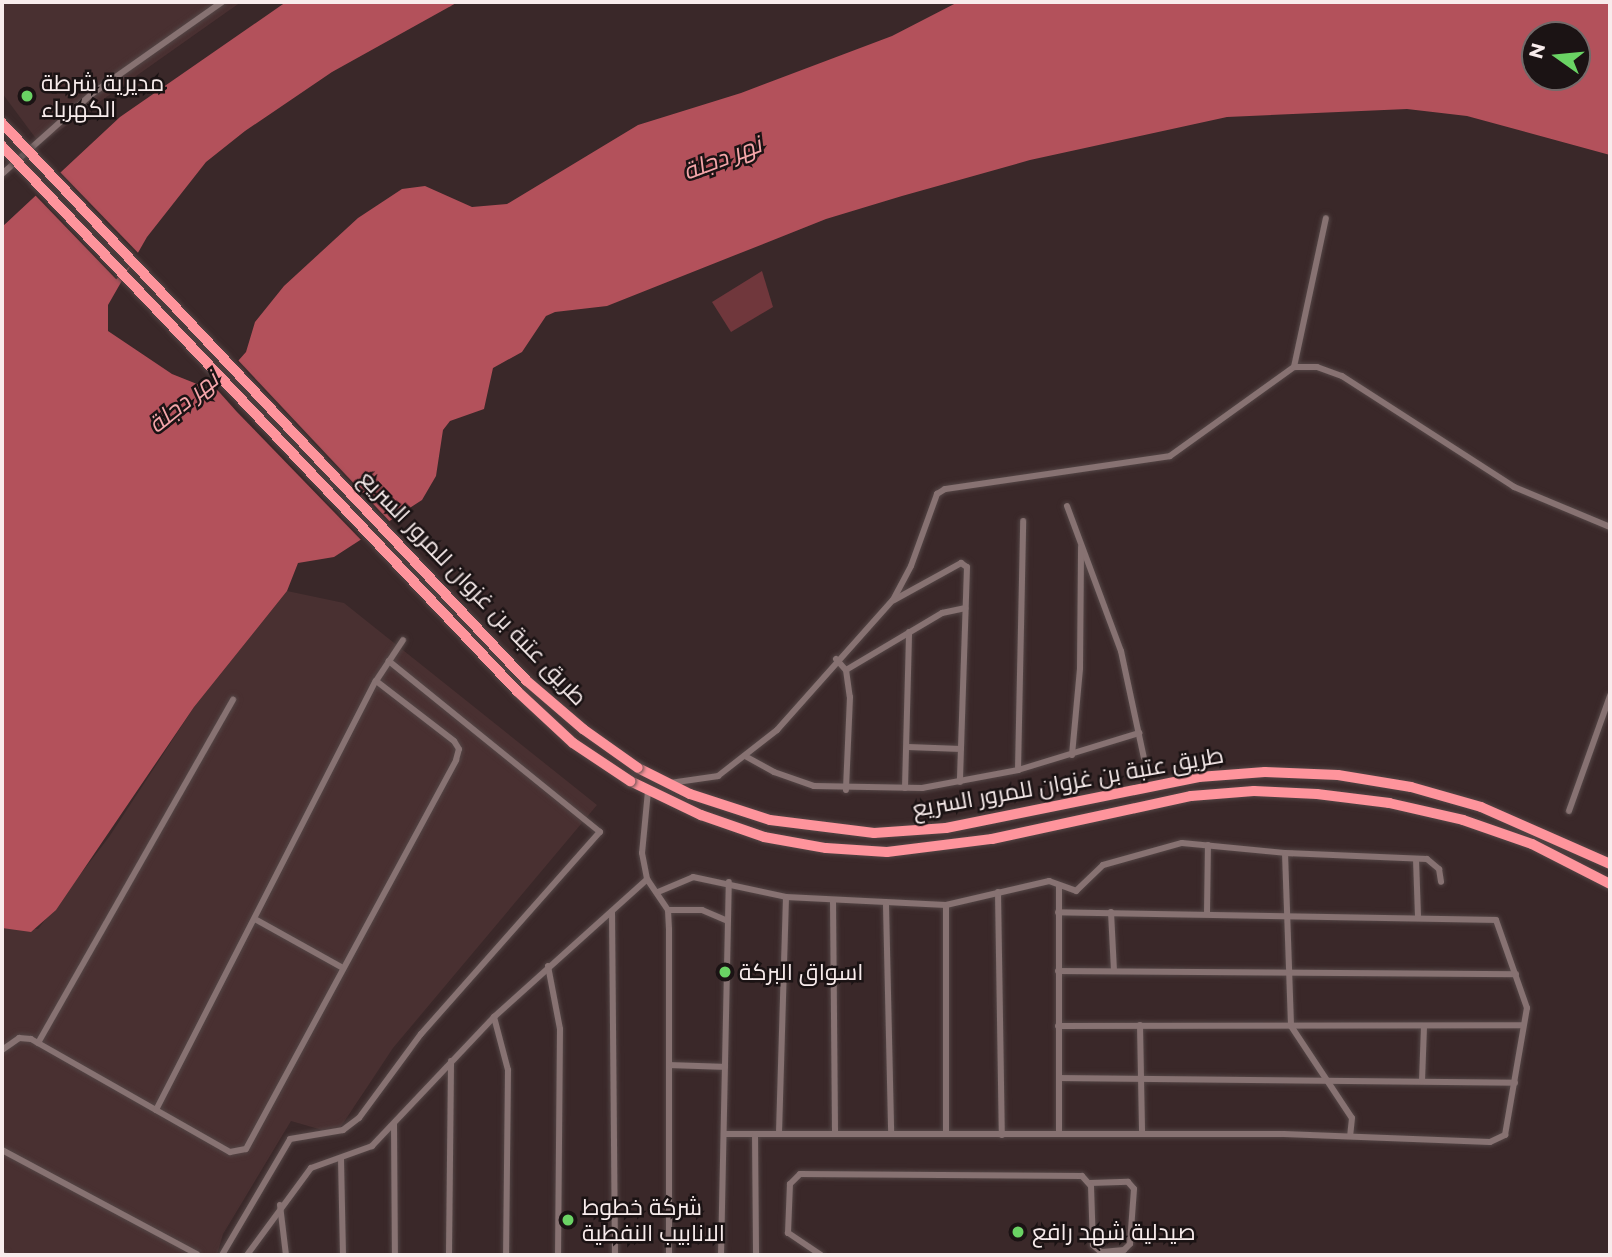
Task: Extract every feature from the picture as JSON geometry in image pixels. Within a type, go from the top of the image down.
[{"type":"highway","name":"طريق عتبة بن غزوان للمرور السريع","points":[[2,122],[527,681],[583,729],[638,768],[668,783],[791,825],[892,833],[980,822],[1169,781],[1247,773],[1320,773],[1410,787],[1482,807],[1610,864]]},
{"type":"highway","name":"طريق عتبة بن غزوان للمرور السريع","points":[[2,146],[516,691],[573,743],[649,791],[701,815],[775,839],[887,852],[982,841],[1191,796],[1254,791],[1317,794],[1389,803],[1463,820],[1532,844],[1610,884]]},
{"type":"street","points":[[2,174],[93,93],[222,2]]},
{"type":"street","points":[[1294,367],[1326,218]]},
{"type":"street","points":[[668,783],[718,776],[777,730],[836,659],[893,600],[911,566],[937,494],[945,489],[1170,456],[1294,367],[1317,367],[1342,376],[1514,487],[1610,527]]},
{"type":"street","points":[[1067,506],[1121,651],[1144,758]]},
{"type":"street","points":[[1018,770],[1023,522]]},
{"type":"street","points":[[1072,755],[1080,668],[1081,540]]},
{"type":"street","points":[[893,600],[961,564],[967,567],[960,782]]},
{"type":"street","points":[[846,670],[942,613],[965,608]]},
{"type":"street","points":[[905,789],[909,632]]},
{"type":"street","points":[[156,1110],[376,681],[403,640]]},
{"type":"street","points":[[836,659],[846,670],[850,717],[846,790]]},
{"type":"street","points":[[222,1255],[290,1139],[343,1130],[359,1118],[421,1034],[600,832],[389,661]]},
{"type":"street","points":[[2,1050],[19,1038],[38,1043],[230,1152],[246,1149],[459,750],[376,681]]},
{"type":"street","points":[[1569,811],[1610,696]]},
{"type":"street","points":[[38,1043],[233,700]]},
{"type":"street","points":[[746,755],[796,781],[846,790],[905,789],[960,782],[1018,770],[1139,733]]},
{"type":"street","points":[[908,747],[961,749]]},
{"type":"street","points":[[649,791],[642,837],[647,879],[668,911],[671,1065],[669,1255]]},
{"type":"street","points":[[657,892],[693,877],[729,882],[786,897],[886,905],[946,905],[1049,881],[1076,891],[1102,864],[1182,843],[1285,853],[1416,859],[1434,863],[1441,882]]},
{"type":"street","points":[[1207,913],[1208,845]]},
{"type":"street","points":[[1285,853],[1291,1026],[1352,1118],[1350,1136]]},
{"type":"street","points":[[1416,859],[1418,916]]},
{"type":"street","points":[[247,1255],[280,1205],[311,1168],[372,1146],[494,1017],[647,879]]},
{"type":"street","points":[[721,1255],[729,882]]},
{"type":"street","points":[[1059,886],[1059,1134]]},
{"type":"street","points":[[998,892],[1002,1135]]},
{"type":"street","points":[[779,1134],[786,897]]},
{"type":"street","points":[[833,901],[835,1134]]},
{"type":"street","points":[[886,905],[891,1134]]},
{"type":"street","points":[[946,905],[946,1134]]},
{"type":"street","points":[[668,911],[702,910],[728,921]]},
{"type":"street","points":[[612,912],[615,1255]]},
{"type":"street","points":[[724,1134],[1350,1136],[1490,1142],[1505,1135],[1527,1008],[1496,920],[1418,916],[1058,912]]},
{"type":"street","points":[[1111,912],[1114,971]]},
{"type":"street","points":[[255,919],[343,968]]},
{"type":"street","points":[[548,966],[561,1029],[558,1255]]},
{"type":"street","points":[[1058,971],[1289,969],[1516,974]]},
{"type":"street","points":[[494,1017],[508,1070],[506,1255]]},
{"type":"street","points":[[1140,1025],[1142,1134]]},
{"type":"street","points":[[1058,1026],[1523,1025]]},
{"type":"street","points":[[1422,1081],[1424,1026]]},
{"type":"street","points":[[449,1255],[451,1061]]},
{"type":"street","points":[[671,1065],[725,1067]]},
{"type":"street","points":[[1059,1078],[1515,1083]]},
{"type":"street","points":[[394,1123],[395,1255]]},
{"type":"street","points":[[755,1134],[756,1255]]},
{"type":"street","points":[[2,1150],[197,1254]]},
{"type":"street","points":[[341,1159],[343,1255]]},
{"type":"street","points":[[821,1255],[788,1233],[790,1184],[800,1174],[1082,1176],[1090,1183],[1128,1182],[1134,1189],[1132,1237],[1124,1252],[1103,1253],[1093,1245],[1090,1183]]},
{"type":"street","points":[[280,1205],[286,1255]]},
{"type":"shaded area","points":[[2,2],[241,2],[40,144],[2,93]]},
{"type":"shaded area","points":[[762,271],[773,307],[731,332],[712,302]]},
{"type":"shaded area","points":[[287,591],[344,603],[597,805],[393,1048],[336,1134],[291,1121],[223,1234],[217,1255],[2,1255],[2,928],[38,929],[109,837],[194,707]]},
{"type":"water","name":"نهر دجلة","points":[[286,2],[458,2],[332,72],[245,131],[206,162],[147,237],[108,305],[108,331],[172,374],[207,388],[215,387],[246,352],[255,322],[284,286],[358,218],[402,189],[425,186],[472,207],[507,204],[638,125],[741,93],[892,36],[958,2],[1610,2],[1610,155],[1467,116],[1407,109],[1227,117],[1030,160],[902,196],[826,219],[607,306],[555,312],[546,316],[522,352],[493,368],[484,409],[450,421],[443,430],[436,476],[422,500],[334,557],[298,563],[287,591],[194,707],[56,910],[31,932],[2,928],[2,227],[120,117]]},
{"type":"pier","points":[[58,170],[141,256],[116,279],[34,194]]},
{"type":"pier","points":[[236,358],[393,525],[364,543],[237,412],[212,384]]},
{"type":"place","name":"مديرية شرطة الكهرباء","points":[[27,96]]},
{"type":"place","name":"اسواق البركة","points":[[725,972]]},
{"type":"place","name":"شركة خطوط الانابيب النفطية","points":[[568,1220]]},
{"type":"place","name":"صيدلية شهد رافع","points":[[1018,1232]]}]
